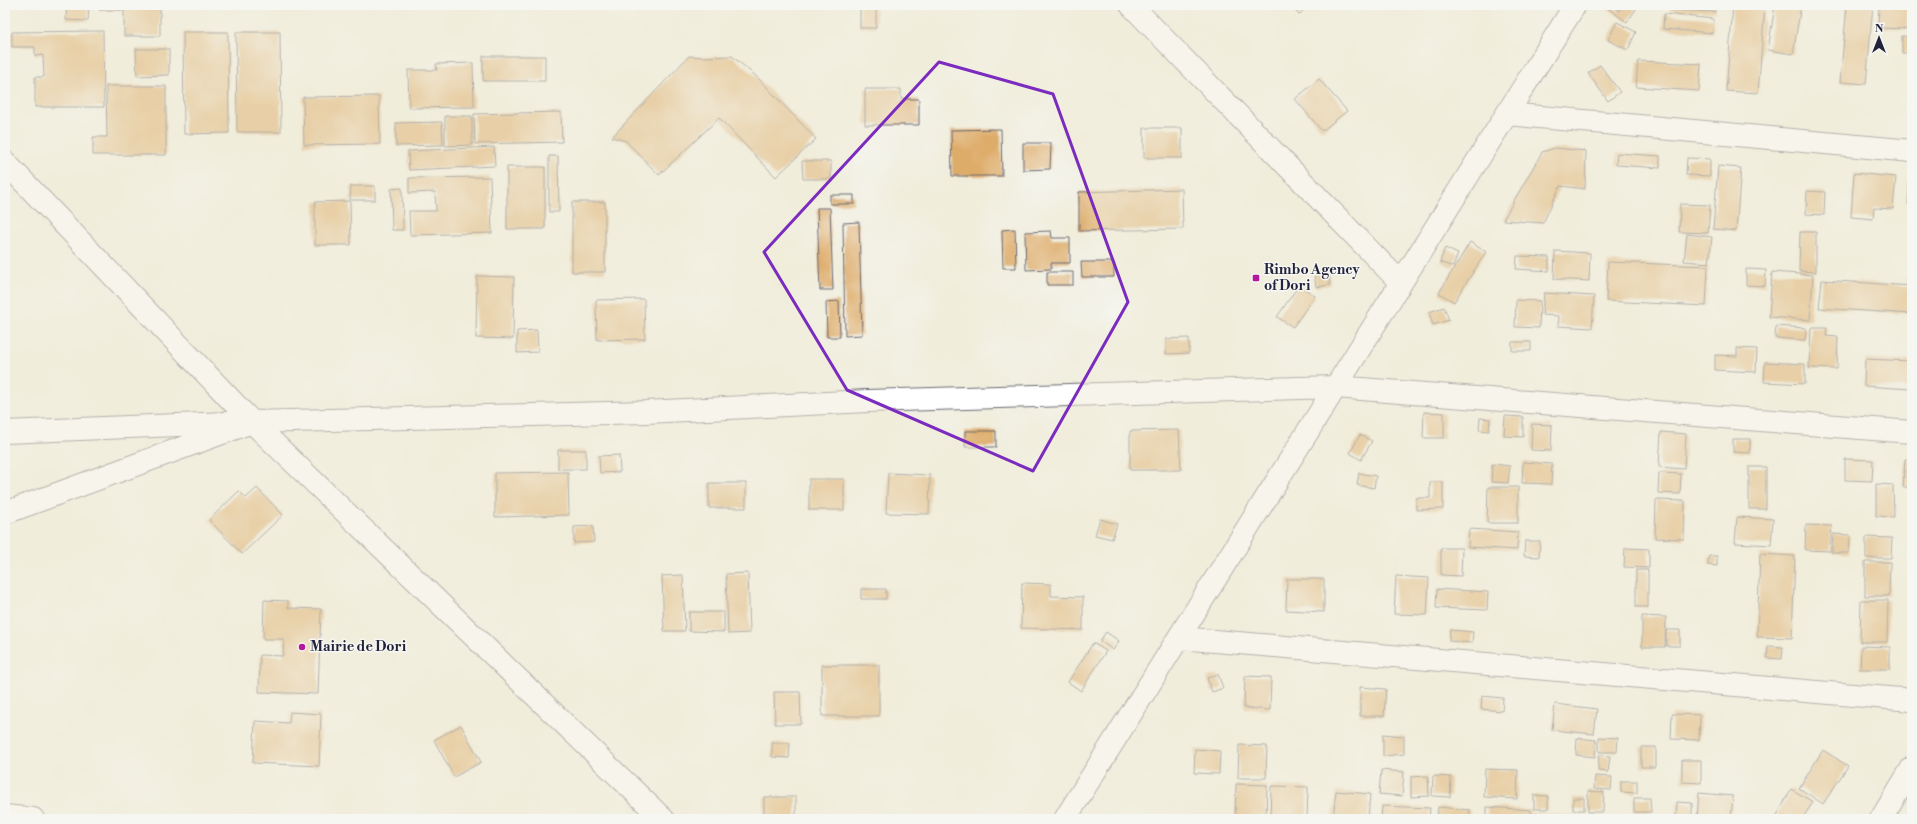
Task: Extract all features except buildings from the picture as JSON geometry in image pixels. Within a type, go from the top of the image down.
[{"type":"street","points":[[1131,5],[1401,283]]},
{"type":"street","points":[[1065,819],[1575,5]]},
{"type":"street","points":[[1507,114],[1912,151]]},
{"type":"street","points":[[5,162],[252,422],[662,819]]},
{"type":"street","points":[[5,432],[252,422],[646,412],[867,401],[1336,387],[1912,432]]},
{"type":"street","points":[[5,513],[252,422]]},
{"type":"street","points":[[1179,638],[1912,700]]},
{"type":"street","points":[[1881,819],[1912,768]]},
{"type":"street","points":[[5,816],[33,819]]},
{"type":"highlighted area","points":[[939,62],[1053,94],[1128,302],[1033,471],[847,390],[764,252]]},
{"type":"place","name":"Rimbo Agency of Dori","points":[[1256,278]]},
{"type":"place","name":"Mairie de Dori","points":[[302,647]]}]
